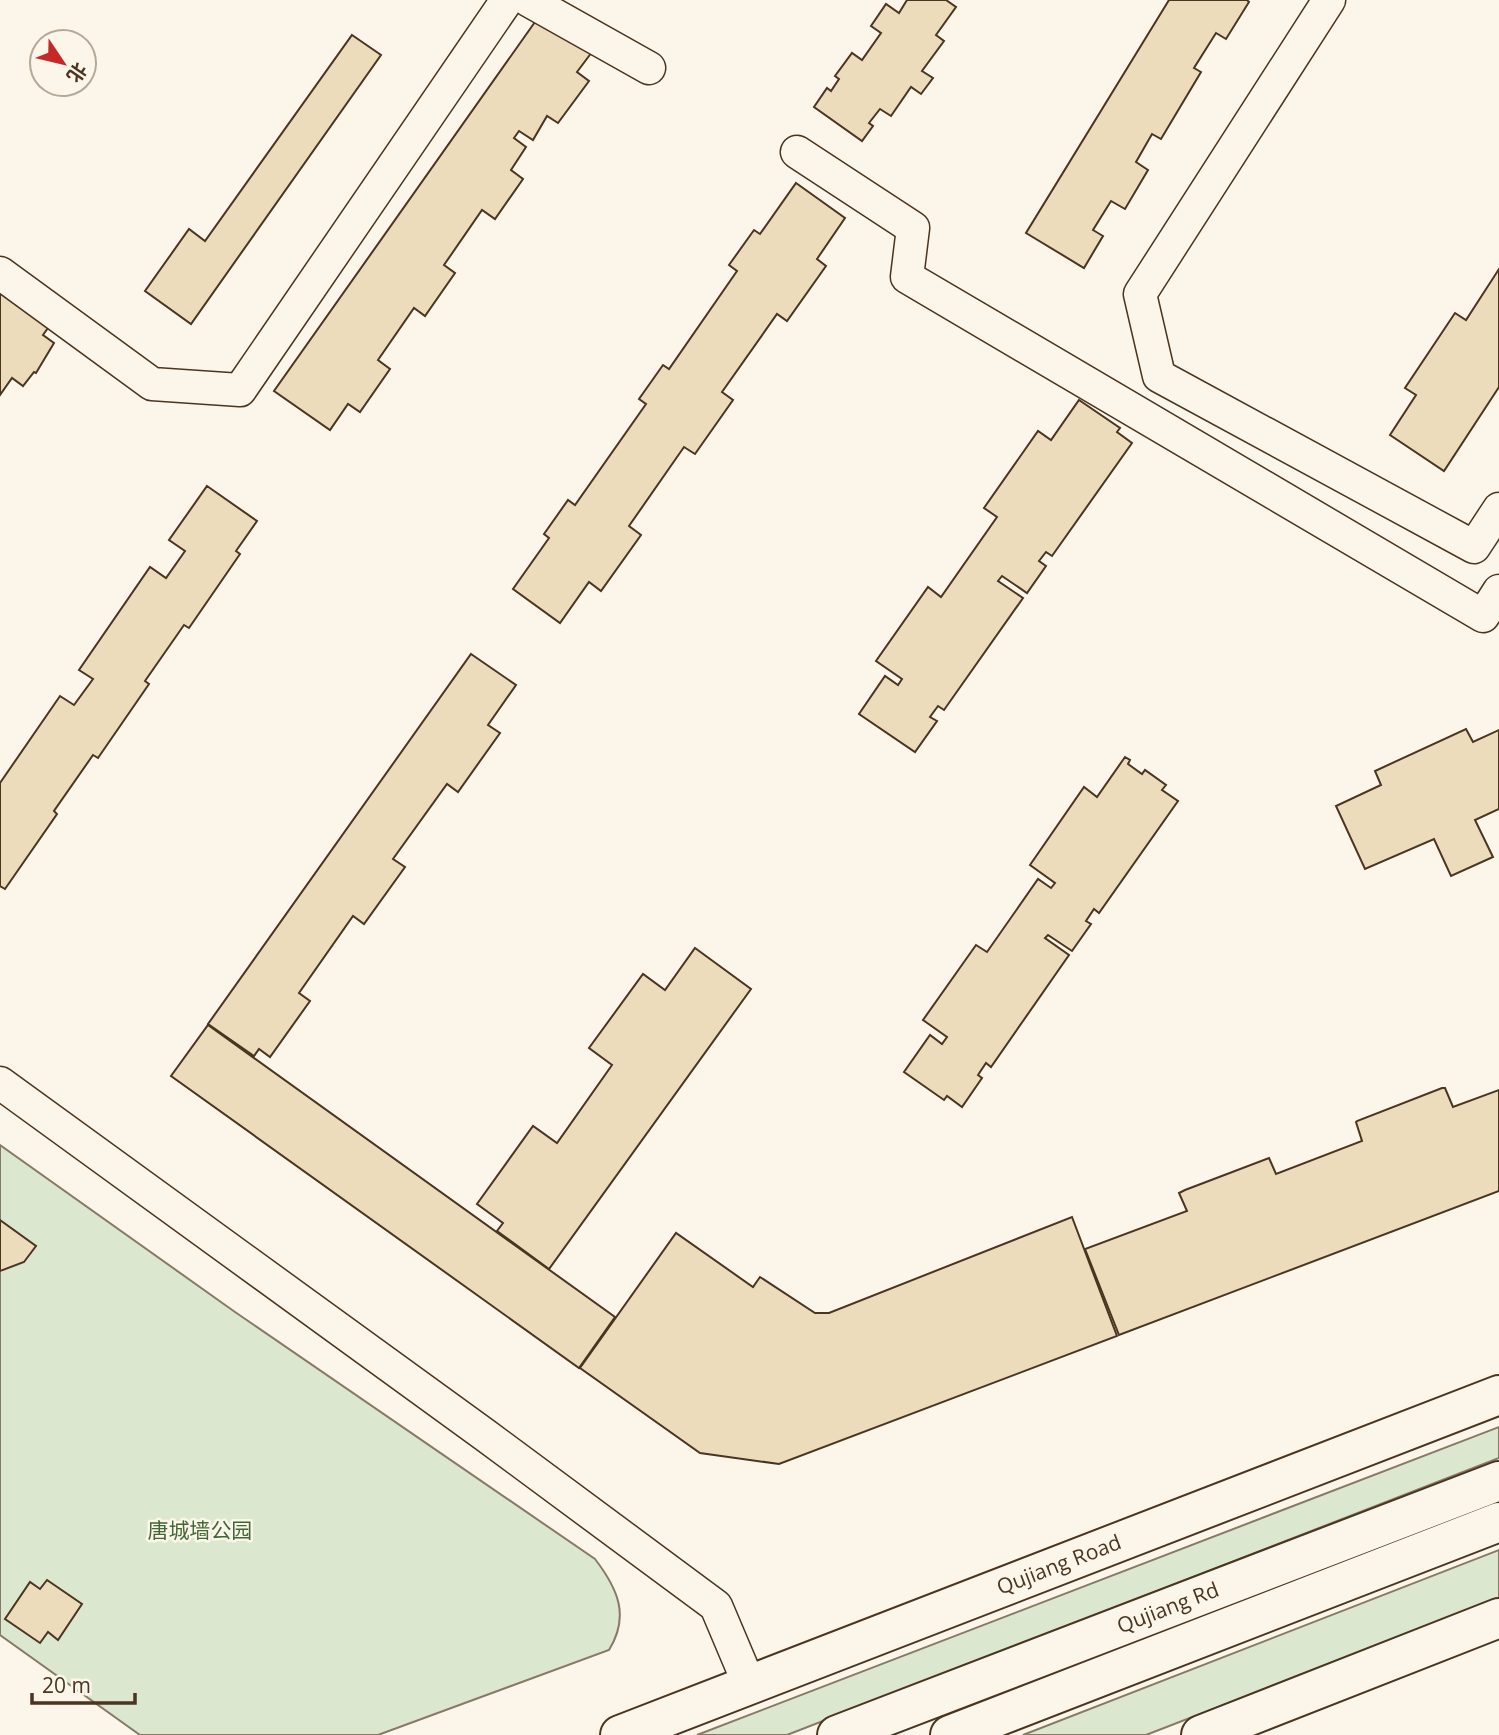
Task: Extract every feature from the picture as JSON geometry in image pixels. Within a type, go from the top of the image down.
[{"type":"main road","name":"Qujiang Road","points":[[620,1735],[1499,1395]]},
{"type":"main road","name":"Qujiang Rd","points":[[837,1735],[1499,1481]]},
{"type":"main road","name":"Qujiang Rd","points":[[950,1735],[1499,1522]]},
{"type":"main road","points":[[1201,1735],[1499,1618]]},
{"type":"street","points":[[0,273],[152,384],[240,390],[506,0]]},
{"type":"street","points":[[527,0],[649,68]]},
{"type":"street","points":[[1329,0],[1140,295],[1159,376],[1474,547],[1499,509]]},
{"type":"street","points":[[797,152],[914,229],[907,277],[1483,616],[1499,591]]},
{"type":"street","points":[[0,1083],[716,1606],[749,1684]]},
{"type":"green space","name":"唐城墙公园","points":[[0,1145],[235,1312],[595,1559],[615,1592],[620,1614],[619,1626],[609,1650],[378,1735],[140,1735],[0,1635]]},
{"type":"green space","points":[[1499,1427],[1499,1458],[787,1735],[697,1735]]},
{"type":"green space","points":[[1499,1550],[1499,1598],[1146,1735],[1023,1735]]},
{"type":"building","points":[[907,0],[946,0],[956,7],[936,35],[944,41],[922,71],[933,78],[921,94],[911,87],[891,116],[880,109],[869,123],[873,126],[862,141],[814,107],[827,88],[831,91],[839,79],[835,76],[852,53],[862,60],[881,33],[871,26],[886,4],[899,13]]},
{"type":"building","points":[[1169,0],[1249,2],[1226,39],[1216,33],[1194,68],[1201,72],[1161,139],[1152,134],[1136,162],[1148,170],[1125,209],[1111,201],[1093,230],[1103,236],[1084,268],[1026,233]]},
{"type":"building","points":[[547,5],[595,48],[577,72],[589,81],[558,123],[547,116],[533,140],[519,131],[514,138],[526,147],[511,170],[523,179],[495,219],[482,210],[444,265],[455,273],[425,316],[414,308],[378,360],[390,369],[360,412],[348,404],[330,430],[274,391]]},
{"type":"building","points":[[352,35],[381,55],[191,324],[145,291],[189,229],[205,241]]},
{"type":"building","points":[[796,183],[845,218],[817,259],[826,266],[787,321],[777,314],[722,392],[733,400],[695,454],[684,447],[629,526],[641,535],[601,591],[589,582],[560,623],[513,589],[549,538],[544,534],[568,500],[575,505],[646,404],[639,399],[663,365],[669,369],[737,271],[729,265],[754,230],[760,234]]},
{"type":"building","points":[[1499,269],[1499,387],[1444,471],[1390,435],[1416,395],[1405,388],[1455,313],[1466,320]]},
{"type":"building","points":[[0,276],[60,311],[43,335],[54,343],[36,373],[34,372],[23,386],[12,378],[0,395]]},
{"type":"building","points":[[1079,400],[1120,428],[1117,432],[1132,443],[1052,556],[1046,552],[1039,561],[1046,566],[1027,593],[1002,576],[998,581],[1023,598],[944,710],[938,706],[930,717],[937,721],[915,752],[859,714],[885,676],[898,685],[902,679],[876,661],[928,587],[941,597],[997,517],[984,508],[1038,431],[1051,440]]},
{"type":"building","points":[[207,486],[257,521],[236,551],[240,554],[189,628],[184,625],[145,681],[149,684],[98,758],[93,755],[54,811],[57,814],[5,889],[0,886],[0,783],[60,696],[74,705],[93,679],[79,670],[150,567],[166,578],[185,551],[169,540]]},
{"type":"building","points":[[471,654],[516,685],[488,725],[500,733],[458,792],[447,784],[393,859],[405,867],[364,924],[353,916],[299,993],[310,1001],[270,1057],[259,1049],[254,1056],[208,1024]]},
{"type":"building","points":[[1466,729],[1473,742],[1499,730],[1499,809],[1475,820],[1493,857],[1451,876],[1434,839],[1365,869],[1336,806],[1381,785],[1375,771]]},
{"type":"building","points":[[1125,757],[1130,760],[1128,764],[1142,774],[1145,770],[1166,785],[1162,790],[1178,801],[1099,913],[1094,909],[1086,921],[1091,924],[1072,951],[1048,935],[1045,938],[1069,955],[991,1067],[986,1063],[978,1075],[982,1078],[962,1107],[947,1096],[944,1100],[904,1072],[930,1035],[942,1044],[947,1037],[923,1020],[976,945],[987,952],[1038,879],[1051,888],[1055,883],[1030,865],[1084,787],[1097,797]]},
{"type":"building","points":[[695,948],[751,989],[549,1269],[497,1231],[503,1223],[477,1204],[533,1126],[557,1143],[612,1065],[589,1048],[643,974],[665,990]]},
{"type":"building","points":[[208,1025],[615,1317],[579,1368],[171,1076]]},
{"type":"building","points":[[1445,1088],[1453,1107],[1499,1090],[1499,1191],[1119,1335],[1085,1249],[1187,1211],[1179,1193],[1185,1190],[1269,1158],[1276,1174],[1362,1141],[1357,1121]]},
{"type":"building","points":[[1072,1217],[1117,1336],[779,1464],[700,1453],[580,1368],[676,1233],[753,1287],[760,1277],[815,1313],[829,1313]]},
{"type":"building","points":[[0,1220],[36,1246],[24,1262],[0,1271]]},
{"type":"building","points":[[47,1580],[82,1604],[58,1640],[48,1632],[40,1643],[5,1619],[30,1582],[40,1589]]}]
